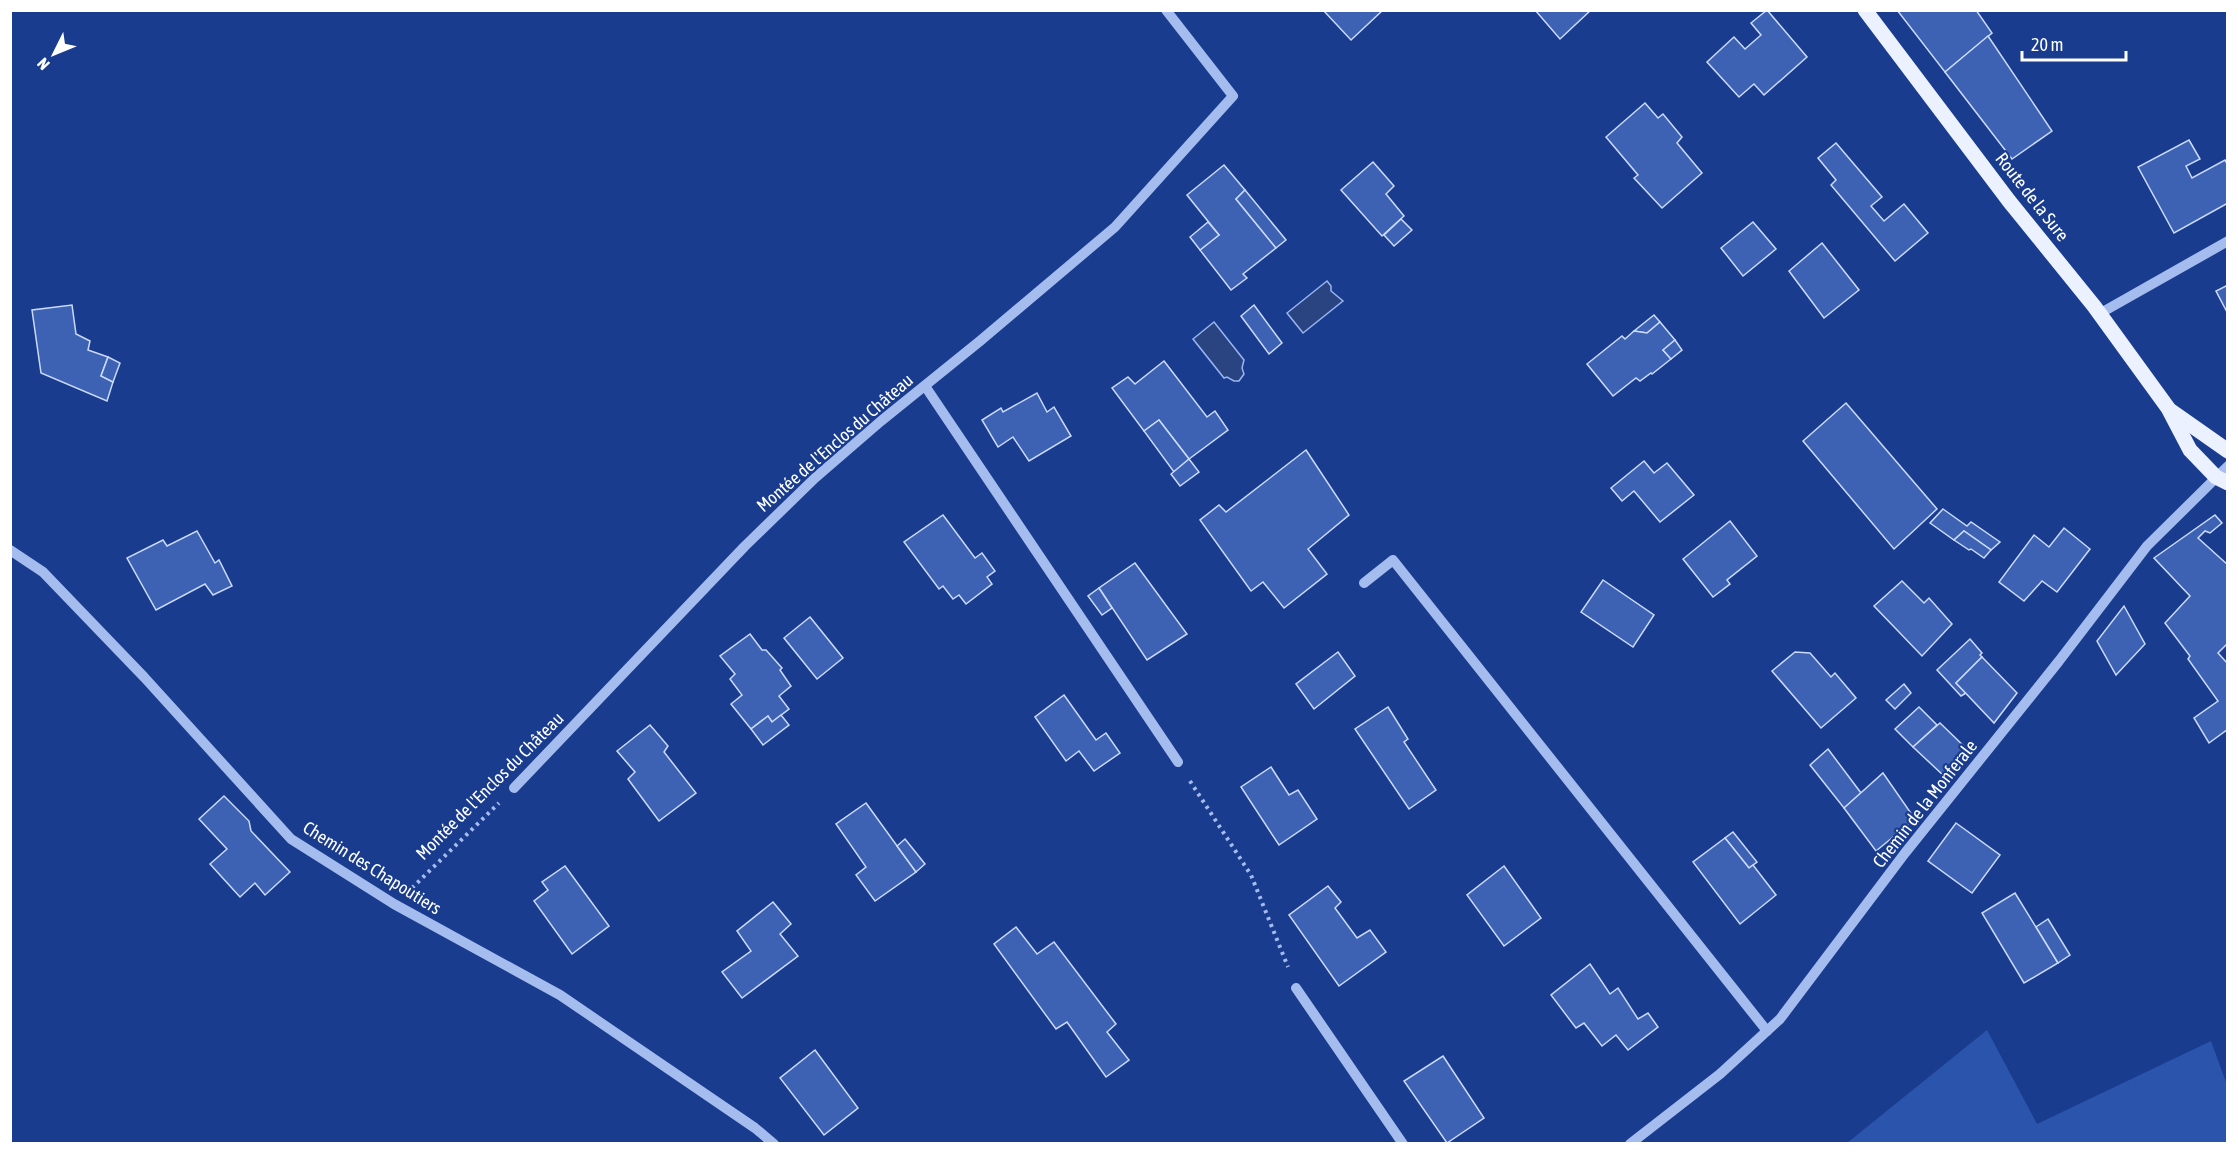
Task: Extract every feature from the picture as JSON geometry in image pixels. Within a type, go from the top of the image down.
[{"type":"main road","name":"Route de la Sure","points":[[1865,10],[2009,201],[2099,314],[2168,408],[2190,450],[2222,480]]},
{"type":"main road","name":"Route de la Sure","points":[[2168,408],[2228,451]]},
{"type":"street","name":"Montée de l'Enclos du Château","points":[[514,788],[745,546],[881,421],[1115,227],[1233,96],[1166,10]]},
{"type":"street","points":[[2099,314],[2228,241]]},
{"type":"street","points":[[925,386],[1178,762]]},
{"type":"street","name":"Chemin de la Monferale","points":[[1630,1143],[1720,1074],[1780,1019],[1905,853],[2060,661],[2147,546],[2222,480],[2228,466]]},
{"type":"street","name":"Chemin des Chapoutiers","points":[[10,550],[51,580],[144,677],[291,839],[393,904],[560,995],[774,1143]]},
{"type":"street","points":[[1364,584],[1393,560],[1767,1031]]},
{"type":"street","points":[[1296,988],[1403,1143]]},
{"type":"path","points":[[1178,762],[1251,875],[1296,988]]},
{"type":"path","name":"Montée de l'Enclos du Château","points":[[393,904],[514,788]]},
{"type":"shaded area","points":[[1327,281],[1331,286],[1331,291],[1343,301],[1303,333],[1287,313]]},
{"type":"shaded area","points":[[1214,322],[1244,360],[1242,368],[1244,374],[1239,381],[1224,378],[1193,339]]},
{"type":"shaded area","points":[[1987,1030],[2037,1124],[2211,1041],[2227,1085],[2227,1143],[1847,1143]]},
{"type":"building","points":[[1323,10],[1383,10],[1351,40]]},
{"type":"building","points":[[1535,10],[1591,10],[1560,39]]},
{"type":"building","points":[[1767,10],[1807,57],[1764,95],[1754,84],[1739,97],[1707,62],[1734,37],[1745,49],[1761,35],[1751,23]]},
{"type":"building","points":[[1897,10],[1976,10],[1992,33],[1945,72]]},
{"type":"building","points":[[1988,36],[2052,131],[2012,159],[1945,72]]},
{"type":"building","points":[[1645,103],[1658,118],[1663,114],[1682,137],[1677,143],[1702,173],[1662,208],[1634,178],[1638,175],[1606,137]]},
{"type":"building","points":[[2189,140],[2200,159],[2186,166],[2192,178],[2225,160],[2228,166],[2228,203],[2174,233],[2138,167]]},
{"type":"building","points":[[1836,143],[1882,197],[1871,206],[1884,221],[1904,204],[1928,233],[1895,261],[1831,185],[1836,180],[1818,158]]},
{"type":"building","points":[[1373,162],[1394,186],[1386,194],[1404,216],[1382,236],[1341,190]]},
{"type":"building","points":[[1224,165],[1245,190],[1236,199],[1276,248],[1243,274],[1247,278],[1231,290],[1200,250],[1219,235],[1187,195]]},
{"type":"building","points":[[1245,190],[1286,240],[1276,248],[1236,199]]},
{"type":"building","points":[[1401,219],[1412,230],[1394,246],[1384,235]]},
{"type":"building","points":[[1208,222],[1219,235],[1200,250],[1190,237]]},
{"type":"building","points":[[1753,222],[1776,249],[1743,276],[1721,248]]},
{"type":"building","points":[[1822,243],[1859,290],[1824,318],[1789,271]]},
{"type":"building","points":[[2228,285],[2228,314],[2216,291]]},
{"type":"building","points":[[72,305],[76,334],[90,341],[88,350],[108,357],[101,376],[113,382],[107,401],[41,373],[32,310]]},
{"type":"building","points":[[1254,305],[1282,343],[1269,354],[1241,316]]},
{"type":"building","points":[[1654,315],[1660,322],[1647,333],[1634,331]]},
{"type":"building","points":[[1660,322],[1675,340],[1663,350],[1671,359],[1640,381],[1636,378],[1613,396],[1587,364],[1622,336],[1625,339],[1634,331],[1647,333]]},
{"type":"building","points":[[1675,340],[1682,350],[1671,359],[1663,350]]},
{"type":"building","points":[[108,357],[120,363],[113,382],[101,376]]},
{"type":"building","points":[[1164,361],[1207,417],[1215,411],[1228,430],[1189,459],[1159,420],[1144,431],[1112,388],[1128,377],[1135,384]]},
{"type":"building","points":[[1037,393],[1047,412],[1054,407],[1071,436],[1029,461],[1013,437],[998,447],[982,420],[1001,408],[1003,412]]},
{"type":"building","points":[[1846,403],[1937,509],[1894,549],[1803,441]]},
{"type":"building","points":[[1159,420],[1189,459],[1174,472],[1144,431]]},
{"type":"building","points":[[1306,450],[1349,515],[1308,549],[1327,574],[1284,608],[1263,582],[1251,591],[1200,520],[1219,505],[1226,512]]},
{"type":"building","points":[[1189,459],[1199,472],[1180,486],[1171,474]]},
{"type":"building","points":[[1644,461],[1654,473],[1667,463],[1694,495],[1660,522],[1634,491],[1622,501],[1611,488]]},
{"type":"building","points":[[1943,509],[1967,526],[1971,522],[2000,542],[1991,550],[1964,531],[1954,540],[1930,523]]},
{"type":"building","points":[[943,515],[975,558],[982,553],[995,571],[987,577],[992,584],[966,604],[959,595],[953,599],[943,586],[939,589],[904,542]]},
{"type":"building","points":[[2215,515],[2222,523],[2210,533],[2205,531],[2198,538],[2228,565],[2228,643],[2218,653],[2228,664],[2228,729],[2209,743],[2194,718],[2218,701],[2188,659],[2190,656],[2165,623],[2190,596],[2154,558]]},
{"type":"building","points":[[1730,521],[1757,556],[1727,580],[1730,584],[1713,597],[1683,559]]},
{"type":"building","points":[[2064,528],[2090,549],[2057,592],[2042,581],[2024,601],[1999,582],[2034,535],[2049,547]]},
{"type":"building","points":[[197,531],[215,563],[219,560],[232,586],[213,595],[205,584],[156,610],[127,558],[163,540],[167,546]]},
{"type":"building","points":[[1964,531],[1991,550],[1984,558],[1954,540]]},
{"type":"building","points":[[1135,563],[1187,634],[1147,660],[1099,588]]},
{"type":"building","points":[[1603,580],[1654,615],[1633,647],[1581,612]]},
{"type":"building","points":[[1902,581],[1924,603],[1929,598],[1952,624],[1922,656],[1874,606]]},
{"type":"building","points":[[1099,588],[1112,608],[1102,615],[1088,596]]},
{"type":"building","points":[[2124,606],[2145,644],[2116,675],[2097,641]]},
{"type":"building","points":[[810,617],[843,658],[817,679],[784,638]]},
{"type":"building","points":[[750,634],[762,650],[766,650],[782,668],[780,670],[791,686],[779,696],[789,709],[772,722],[768,716],[751,729],[731,704],[742,695],[730,679],[735,674],[720,656]]},
{"type":"building","points":[[1970,639],[1982,653],[1980,655],[1982,657],[1956,683],[1966,693],[1961,696],[1937,670]]},
{"type":"building","points":[[1338,652],[1355,676],[1314,709],[1296,684]]},
{"type":"building","points":[[1795,652],[1810,653],[1831,677],[1835,673],[1856,698],[1821,728],[1772,671]]},
{"type":"building","points":[[1982,657],[2017,693],[1994,723],[1956,683]]},
{"type":"building","points":[[1904,684],[1911,693],[1895,709],[1886,700]]},
{"type":"building","points":[[1064,695],[1096,740],[1106,733],[1120,753],[1094,771],[1079,751],[1066,761],[1035,717]]},
{"type":"building","points":[[1388,707],[1408,739],[1404,742],[1436,790],[1409,809],[1355,729]]},
{"type":"building","points":[[1919,707],[1937,725],[1913,747],[1895,729]]},
{"type":"building","points":[[781,715],[789,725],[763,745],[751,729],[768,716],[772,722]]},
{"type":"building","points":[[1940,723],[1971,753],[1944,776],[1913,747]]},
{"type":"building","points":[[650,725],[668,746],[664,752],[696,793],[659,821],[628,779],[635,772],[617,751]]},
{"type":"building","points":[[1828,749],[1861,793],[1844,808],[1810,765]]},
{"type":"building","points":[[1271,767],[1289,795],[1298,790],[1317,819],[1279,845],[1241,787]]},
{"type":"building","points":[[1883,773],[1915,819],[1876,851],[1844,808]]},
{"type":"building","points":[[224,796],[249,821],[251,831],[290,872],[265,895],[255,883],[240,897],[210,864],[227,849],[199,819]]},
{"type":"building","points":[[866,803],[916,872],[875,901],[856,875],[866,867],[836,824]]},
{"type":"building","points":[[1956,823],[2000,855],[1972,893],[1928,861]]},
{"type":"building","points":[[1733,832],[1757,862],[1749,868],[1725,838]]},
{"type":"building","points":[[1725,838],[1749,868],[1753,865],[1776,895],[1740,924],[1693,862]]},
{"type":"building","points":[[905,839],[925,864],[916,872],[897,846]]},
{"type":"building","points":[[565,866],[609,926],[572,954],[534,901],[548,890],[542,882]]},
{"type":"building","points":[[1504,866],[1541,918],[1504,946],[1467,895]]},
{"type":"building","points":[[1328,886],[1341,902],[1335,908],[1357,938],[1370,930],[1386,952],[1339,986],[1289,915]]},
{"type":"building","points":[[2015,893],[2058,963],[2024,983],[1982,913]]},
{"type":"building","points":[[773,902],[791,924],[780,934],[798,956],[742,998],[722,972],[751,951],[737,931]]},
{"type":"building","points":[[2048,919],[2070,955],[2058,963],[2036,927]]},
{"type":"building","points":[[1016,927],[1037,954],[1054,942],[1116,1024],[1107,1032],[1129,1060],[1106,1077],[1067,1022],[1056,1029],[994,944]]},
{"type":"building","points":[[1590,964],[1610,994],[1618,988],[1638,1019],[1648,1013],[1658,1027],[1628,1050],[1616,1035],[1602,1046],[1584,1023],[1576,1028],[1551,995]]},
{"type":"building","points":[[815,1050],[858,1108],[824,1135],[780,1078]]},
{"type":"building","points":[[1443,1056],[1484,1118],[1447,1143],[1404,1081]]}]
